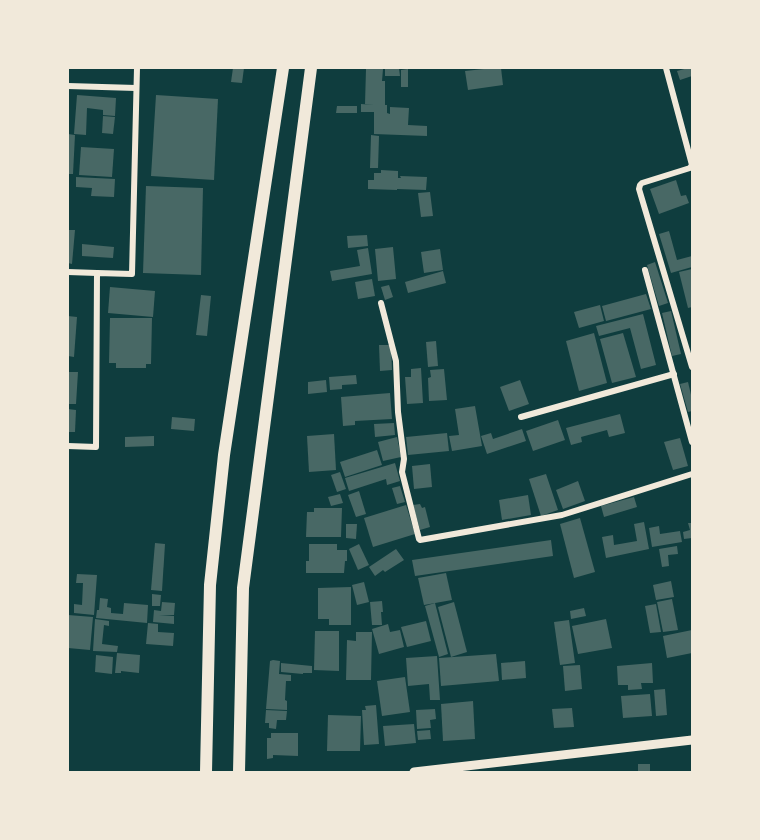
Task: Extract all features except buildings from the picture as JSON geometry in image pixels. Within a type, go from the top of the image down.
[{"type":"highway","points":[[206,772],[210,585],[225,455],[282,68]]},
{"type":"highway","points":[[239,772],[243,588],[311,68]]},
{"type":"street","points":[[68,272],[132,274],[137,68]]},
{"type":"street","points":[[666,68],[692,165],[690,168],[642,183],[639,189],[693,367]]},
{"type":"street","points":[[68,86],[136,88]]},
{"type":"street","points":[[645,270],[693,441]]},
{"type":"street","points":[[68,446],[96,447],[97,273]]},
{"type":"street","points":[[381,303],[396,361],[398,412],[404,459],[402,472],[420,540],[562,515],[693,474]]},
{"type":"street","points":[[521,417],[674,374]]},
{"type":"street","points":[[414,772],[693,740]]}]
